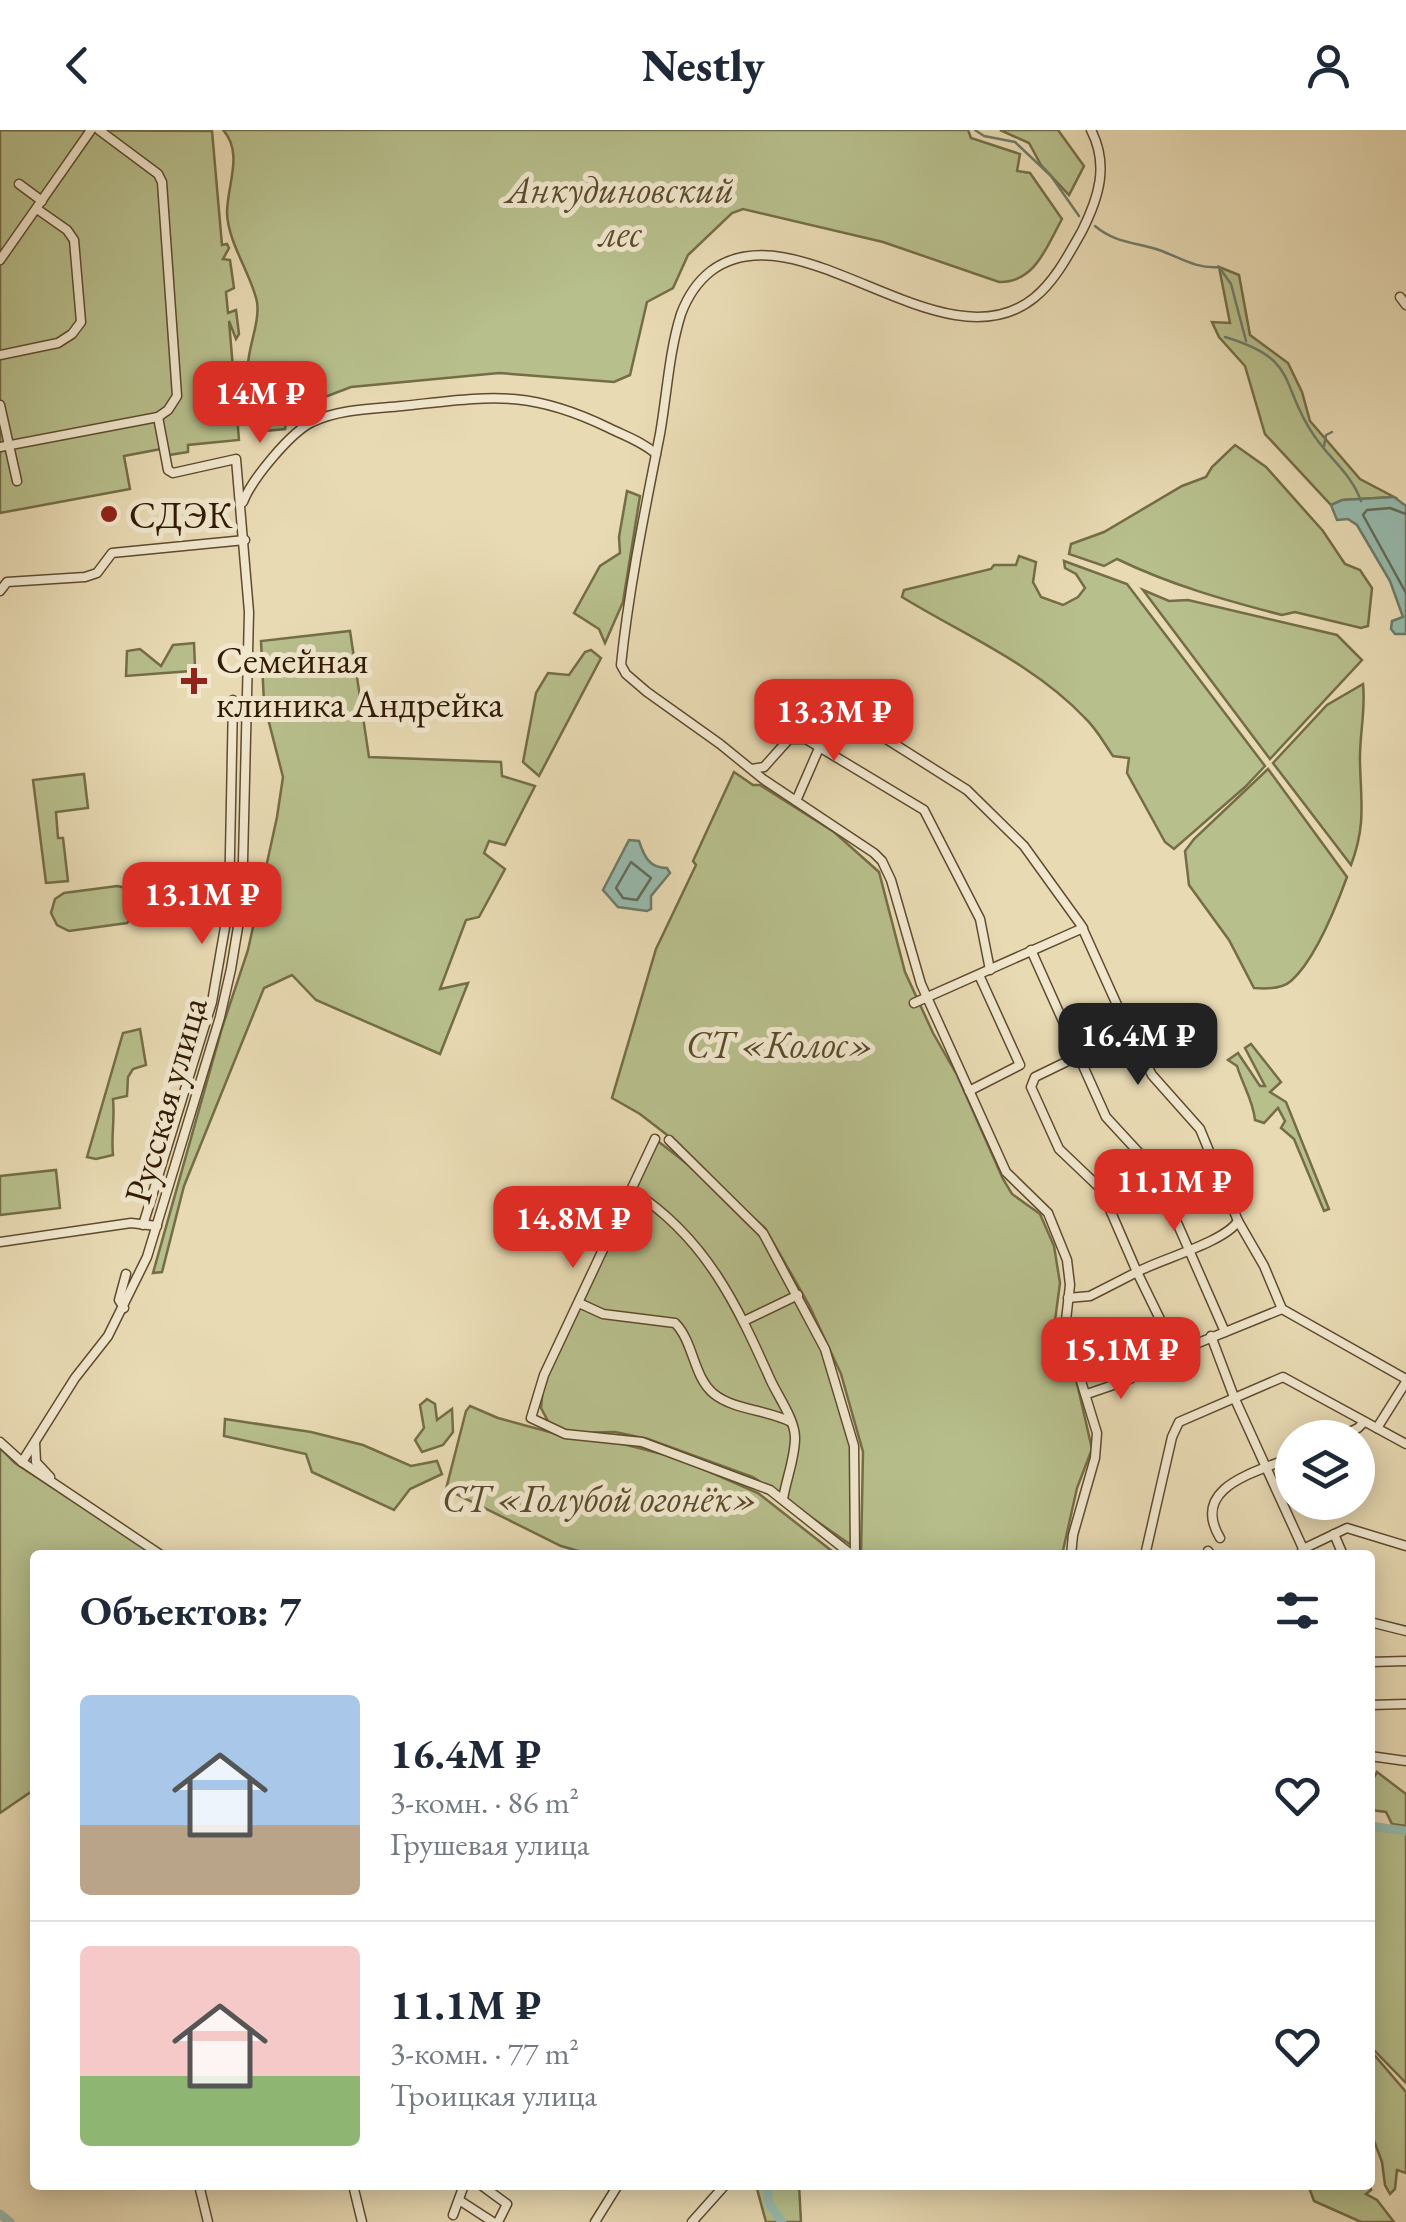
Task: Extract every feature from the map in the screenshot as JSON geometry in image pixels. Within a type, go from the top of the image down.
[{"type":"street","points":[[0,260],[91,130]]},
{"type":"street","points":[[4,446],[158,417],[177,396],[162,182],[158,174],[99,130]]},
{"type":"street","points":[[1072,1550],[1097,1446],[1095,1421],[1065,1329],[1070,1274],[1057,1227],[1048,1212],[1006,1172],[969,1092],[909,948],[887,869],[874,854],[647,692],[621,665],[648,481],[675,337],[684,305],[707,274],[734,259],[760,254],[792,259],[892,296],[962,315],[994,316],[1027,303],[1059,269],[1094,206],[1101,165],[1091,130]]},
{"type":"street","points":[[0,355],[58,344],[72,334],[82,318],[74,240],[19,184]]},
{"type":"street","points":[[241,511],[244,497],[255,480],[292,437],[308,424],[337,412],[485,398],[525,399],[560,406],[656,454]]},
{"type":"street","points":[[0,405],[4,446],[17,481]]},
{"type":"street","name":"Русская улица","points":[[22,1462],[108,1336],[158,1226],[220,1017],[242,903],[249,612],[236,459],[173,474],[168,470],[158,417]]},
{"type":"street","points":[[638,443],[652,442],[660,432]]},
{"type":"street","points":[[0,591],[7,582],[97,573],[114,552],[244,540]]},
{"type":"street","points":[[143,1224],[212,1002],[229,904],[233,700]]},
{"type":"street","points":[[798,738],[796,726],[816,704],[837,707],[986,805],[1024,846],[1082,928],[1152,1076],[1200,1128],[1238,1222],[1264,1266],[1282,1309],[1406,1380],[1377,1428],[1406,1444]]},
{"type":"street","points":[[796,801],[837,707]]},
{"type":"street","points":[[752,769],[764,767],[789,739],[798,738],[924,810],[982,924],[990,970]]},
{"type":"street","points":[[914,1003],[1082,928]]},
{"type":"street","points":[[1031,950],[1112,1126],[1152,1168],[1225,1332]]},
{"type":"street","points":[[969,1092],[1020,1065],[979,975]]},
{"type":"street","points":[[1077,1052],[1031,1083],[1059,1149],[1101,1189],[1176,1352]]},
{"type":"street","points":[[655,1139],[544,1375],[534,1420],[574,1436],[642,1442],[764,1488],[848,1550]]},
{"type":"street","points":[[669,1140],[763,1233],[829,1358],[852,1438],[856,1467],[854,1550]]},
{"type":"street","points":[[632,1190],[656,1206],[704,1258],[721,1278],[744,1321],[795,1437],[783,1499]]},
{"type":"street","points":[[1068,1298],[1090,1296],[1232,1229],[1238,1222]]},
{"type":"street","points":[[0,1242],[131,1223],[158,1226]]},
{"type":"street","points":[[124,1308],[120,1300],[126,1274]]},
{"type":"street","points":[[744,1321],[798,1295]]},
{"type":"street","points":[[579,1304],[604,1314],[675,1322],[713,1393],[791,1422]]},
{"type":"street","points":[[1087,1394],[1128,1380],[1176,1352],[1282,1309]]},
{"type":"street","points":[[1212,1336],[1234,1397],[1302,1550]]},
{"type":"street","points":[[1146,1550],[1172,1436],[1179,1422],[1283,1377],[1360,1420]]},
{"type":"street","points":[[38,1435],[33,1448],[36,1462],[60,1487]]},
{"type":"street","points":[[0,1442],[22,1462],[154,1550]]},
{"type":"street","points":[[1220,1538],[1213,1526],[1212,1508],[1219,1493],[1228,1484],[1275,1464]]},
{"type":"street","points":[[1308,1550],[1347,1528],[1406,1546]]},
{"type":"street","points":[[1334,1534],[1341,1550]]},
{"type":"street","points":[[1375,1623],[1406,1631]]},
{"type":"street","points":[[1375,1662],[1406,1661]]},
{"type":"street","points":[[1375,1705],[1406,1704]]},
{"type":"street","points":[[1375,1757],[1406,1761]]},
{"type":"street","points":[[199,2190],[208,2222]]},
{"type":"street","points":[[355,2190],[362,2222]]},
{"type":"street","points":[[453,2216],[462,2190]]},
{"type":"street","points":[[458,2200],[495,2222],[507,2204],[488,2190]]},
{"type":"street","points":[[595,2222],[615,2190]]},
{"type":"street","points":[[692,2222],[721,2190]]},
{"type":"green space","points":[[0,130],[212,131],[222,245],[229,248],[223,259],[230,260],[234,288],[226,292],[228,313],[236,310],[239,334],[236,339],[229,321],[239,440],[188,445],[188,452],[163,456],[161,449],[124,456],[130,489],[0,513]]},
{"type":"green space","name":"Анкудиновский лес","points":[[223,130],[968,130],[971,138],[1020,154],[1017,171],[1030,173],[1062,219],[1031,270],[1011,281],[999,282],[883,242],[743,209],[732,213],[688,255],[673,288],[647,302],[630,375],[614,382],[499,373],[351,387],[288,411],[285,429],[265,431],[253,427],[250,412],[248,364],[257,302],[228,224],[233,159]]},
{"type":"green space","points":[[1000,130],[1058,130],[1084,166],[1069,195],[1041,165],[1029,143]]},
{"type":"green space","points":[[1219,267],[1239,275],[1250,335],[1288,363],[1310,421],[1360,479],[1394,497],[1343,500],[1331,505],[1265,434],[1245,366],[1219,337],[1212,322],[1230,323]]},
{"type":"green space","points":[[1235,445],[1266,467],[1323,531],[1345,564],[1360,570],[1372,588],[1368,626],[1361,628],[1295,612],[1282,615],[1198,591],[1117,559],[1104,566],[1069,554],[1071,544],[1104,532],[1182,486],[1206,477]]},
{"type":"green space","points":[[627,491],[640,496],[623,602],[605,643],[599,629],[574,613],[600,566],[620,553]]},
{"type":"green space","points":[[1019,556],[1036,562],[1033,582],[1041,597],[1063,605],[1085,588],[1076,574],[1065,568],[1064,561],[1127,584],[1265,766],[1174,849],[1165,842],[1127,773],[1129,758],[1113,756],[1089,722],[1044,682],[902,597],[904,590],[991,569],[994,565],[1016,565]]},
{"type":"green space","points":[[1143,590],[1169,601],[1188,600],[1337,635],[1362,660],[1270,759]]},
{"type":"green space","points":[[350,631],[369,757],[501,762],[502,776],[535,786],[505,845],[489,841],[484,853],[505,869],[479,917],[466,920],[440,989],[468,983],[440,1054],[316,1000],[292,975],[264,988],[184,1186],[162,1272],[153,1273],[248,950],[277,817],[283,777],[264,703],[261,641]]},
{"type":"green space","points":[[194,643],[195,667],[191,671],[126,676],[127,651],[140,649],[161,666],[173,645]]},
{"type":"green space","points":[[591,650],[601,658],[539,776],[523,762],[536,693],[548,673],[569,675],[585,652]]},
{"type":"green space","points":[[1363,684],[1361,814],[1351,865],[1273,763],[1327,705]]},
{"type":"green space","points":[[1268,769],[1347,877],[1324,932],[1300,972],[1283,986],[1254,988],[1229,940],[1189,885],[1185,851]]},
{"type":"green space","name":"СТ «Колос»","points":[[734,772],[834,832],[879,872],[905,972],[933,1033],[957,1075],[1003,1179],[1012,1194],[1040,1214],[1054,1246],[1060,1283],[1054,1328],[1076,1379],[1092,1449],[1077,1488],[1063,1550],[861,1550],[863,1452],[841,1374],[809,1305],[765,1228],[680,1145],[612,1098],[656,949],[696,865],[693,861]]},
{"type":"green space","points":[[84,774],[88,808],[56,812],[68,881],[46,883],[33,780]]},
{"type":"green space","points":[[127,888],[135,897],[136,913],[127,923],[69,931],[57,925],[51,913],[55,899],[64,893]]},
{"type":"green space","points":[[214,895],[214,921],[144,926],[147,904]]},
{"type":"green space","points":[[140,1029],[146,1065],[133,1069],[128,1077],[127,1096],[113,1099],[113,1155],[87,1157],[123,1033]]},
{"type":"green space","points":[[1251,1044],[1281,1082],[1270,1092],[1286,1102],[1329,1209],[1324,1211],[1294,1139],[1281,1128],[1285,1121],[1278,1108],[1264,1123],[1255,1120],[1237,1066],[1228,1060],[1238,1053],[1260,1086],[1265,1086],[1245,1048]]},
{"type":"green space","points":[[655,1139],[712,1185],[750,1223],[777,1260],[806,1314],[831,1375],[848,1434],[854,1482],[851,1545],[753,1477],[648,1439],[615,1432],[569,1433],[549,1423],[541,1408],[544,1375]]},
{"type":"green space","points":[[56,1170],[60,1208],[0,1215],[0,1176]]},
{"type":"green space","points":[[427,1399],[435,1404],[437,1420],[452,1409],[453,1432],[443,1445],[422,1452],[415,1440],[424,1428],[420,1405]]},
{"type":"green space","name":"СТ «Голубой огонёк»","points":[[470,1406],[564,1436],[615,1442],[678,1458],[758,1493],[831,1550],[575,1550],[561,1546],[446,1489]]},
{"type":"green space","points":[[225,1419],[311,1432],[363,1445],[411,1466],[437,1461],[442,1474],[410,1489],[394,1510],[312,1472],[306,1454],[224,1436]]},
{"type":"green space","points":[[0,1448],[15,1463],[148,1550],[30,1550],[30,1792],[0,1813]]},
{"type":"green space","points":[[1377,1772],[1406,1794],[1406,1826],[1392,1824],[1386,1812],[1375,1811]]},
{"type":"green space","points":[[1375,1828],[1406,1831],[1406,2083],[1375,2051]]},
{"type":"green space","points":[[1375,2056],[1406,2092],[1406,2173],[1397,2170],[1395,2189],[1390,2194],[1375,2143]]},
{"type":"green space","points":[[757,2190],[799,2190],[801,2222],[766,2222]]},
{"type":"green space","points":[[1310,2190],[1371,2190],[1366,2194],[1377,2200],[1394,2222],[1361,2222],[1314,2201]]},
{"type":"water","points":[[1394,497],[1406,506],[1406,634],[1395,634],[1391,629],[1392,621],[1403,617],[1390,581],[1357,525],[1348,519],[1337,520],[1331,505],[1342,500]]},
{"type":"water","points":[[629,840],[639,841],[648,860],[670,873],[651,896],[651,909],[647,911],[618,907],[603,890]]},
{"type":"waterway","points":[[975,130],[984,136],[1015,142],[1051,176],[1079,216]]},
{"type":"waterway","points":[[1095,226],[1116,238],[1194,264],[1219,267],[1231,284],[1246,341]]},
{"type":"waterway","points":[[1225,337],[1249,346],[1278,365],[1304,419],[1361,501]]},
{"type":"waterway","points":[[1324,446],[1326,435],[1332,432]]},
{"type":"waterway","points":[[1375,1827],[1406,1831]]},
{"type":"waterway","points":[[768,2190],[768,2202],[782,2222]]},
{"type":"waterway","points":[[0,2214],[10,2222]]},
{"type":"place","name":"СДЭК","points":[[109,514]]},
{"type":"place","name":"Семейная клиника Андрейка","points":[[194,681]]}]
